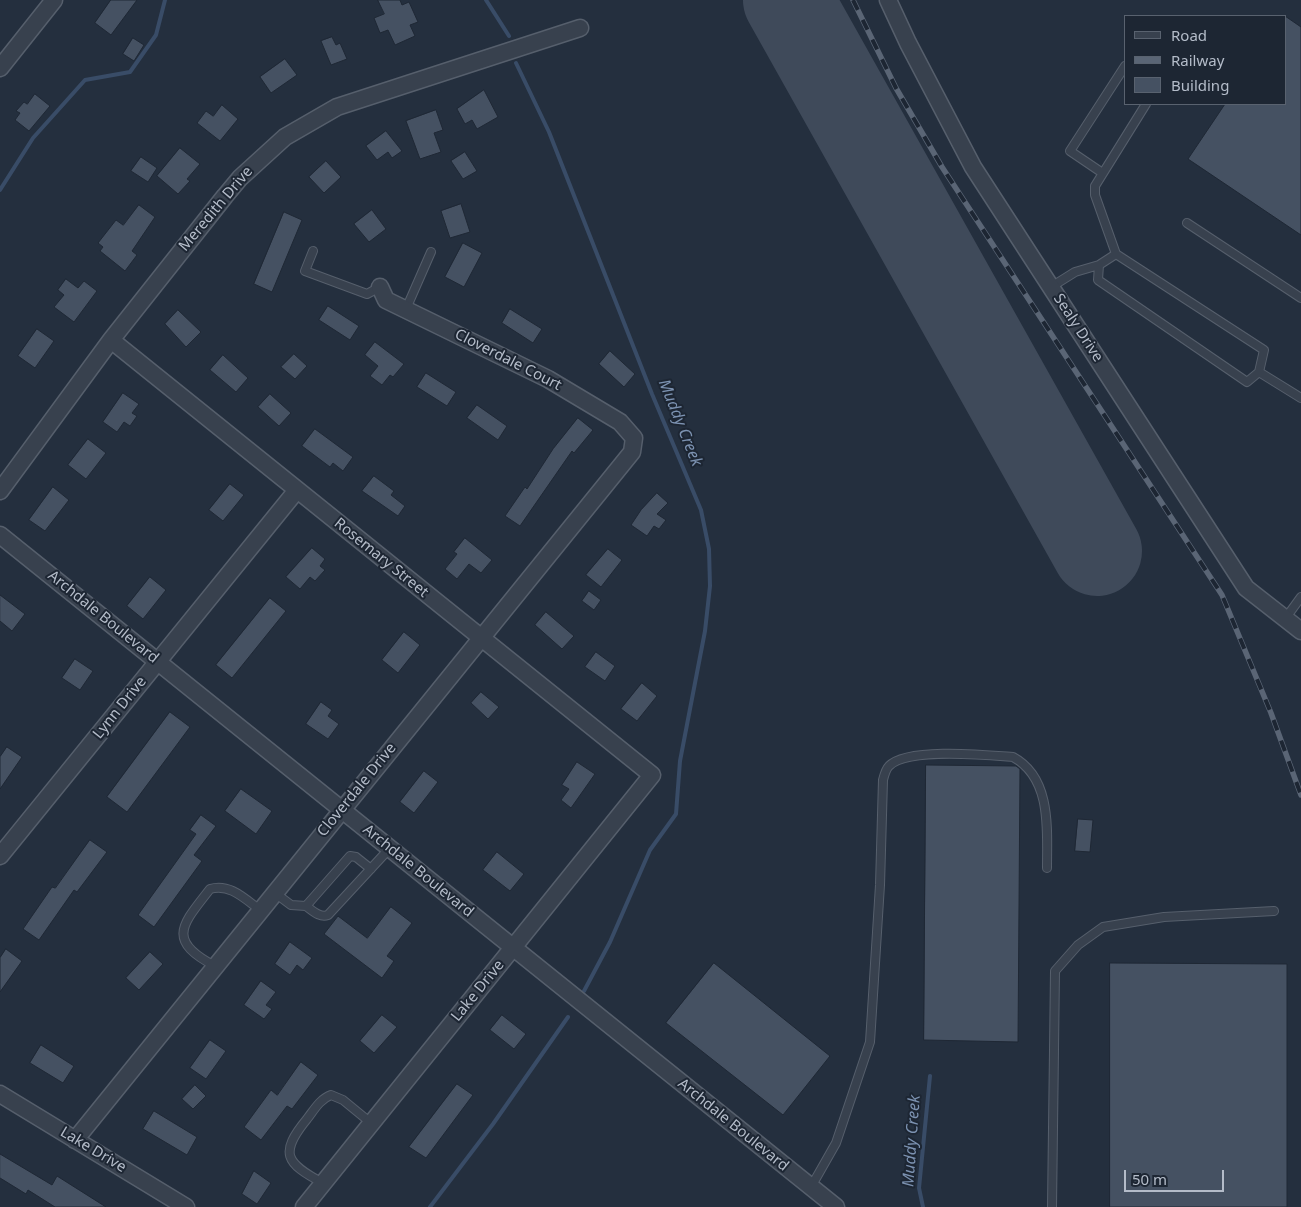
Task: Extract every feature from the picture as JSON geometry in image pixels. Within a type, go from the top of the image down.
[{"type":"street","points":[[0,68],[54,0]]},
{"type":"street","name":"Sealy Drive","points":[[888,0],[908,43],[973,167],[1246,588],[1301,631]]},
{"type":"street","name":"Meredith Drive","points":[[0,490],[111,340],[240,178],[285,137],[337,107],[580,28]]},
{"type":"street","name":"Cloverdale Court","points":[[380,287],[386,300],[548,379],[620,422],[634,438]]},
{"type":"street","name":"Rosemary Street","points":[[111,340],[652,775]]},
{"type":"street","name":"Cloverdale Drive","points":[[75,1140],[480,637],[632,452],[634,438]]},
{"type":"street","name":"Lynn Drive","points":[[0,856],[297,490]]},
{"type":"street","name":"Archdale Boulevard","points":[[0,535],[836,1207]]},
{"type":"street","name":"Lake Drive","points":[[304,1207],[652,775]]},
{"type":"street","name":"Lake Drive","points":[[0,1094],[186,1207]]},
{"type":"lane","points":[[1101,172],[1070,151],[1124,68]]},
{"type":"lane","points":[[1099,265],[1098,280],[1247,382],[1259,372],[1264,350],[1116,254],[1095,195],[1095,186],[1101,172],[1145,105]]},
{"type":"lane","points":[[1187,223],[1301,298]]},
{"type":"lane","points":[[313,250],[305,270],[367,294],[380,287]]},
{"type":"lane","points":[[406,309],[431,252]]},
{"type":"lane","points":[[1051,287],[1075,272],[1099,265],[1116,254]]},
{"type":"lane","points":[[1259,372],[1301,398]]},
{"type":"lane","points":[[1286,619],[1301,597]]},
{"type":"lane","points":[[811,1187],[836,1143],[870,1042],[880,886],[882,780],[889,766],[904,758],[942,754],[1013,757],[1023,762],[1034,774],[1046,810],[1047,868]]},
{"type":"lane","points":[[275,892],[291,905],[306,906],[316,914],[328,915],[390,848]]},
{"type":"lane","points":[[306,906],[346,859],[356,857],[371,869]]},
{"type":"lane","points":[[216,966],[192,950],[183,930],[185,921],[210,889],[231,890],[260,910]]},
{"type":"lane","points":[[1052,1207],[1055,971],[1078,945],[1103,927],[1164,917],[1274,911]]},
{"type":"lane","points":[[323,1183],[309,1176],[292,1160],[289,1152],[292,1137],[321,1102],[332,1095],[344,1100],[371,1123]]},
{"type":"building","points":[[111,0],[137,0],[111,35],[95,23]]},
{"type":"building","points":[[378,0],[400,0],[402,5],[409,2],[418,22],[410,25],[415,36],[395,45],[388,30],[380,33],[374,18],[384,14]]},
{"type":"building","points":[[1286,17],[1301,27],[1301,235],[1188,159],[1224,105],[1286,105]]},
{"type":"building","points":[[332,37],[336,45],[340,43],[347,59],[331,65],[321,41]]},
{"type":"building","points":[[133,38],[144,45],[134,61],[123,54]]},
{"type":"building","points":[[285,59],[297,75],[271,93],[260,77]]},
{"type":"building","points":[[484,90],[498,117],[477,129],[472,120],[465,124],[457,109]]},
{"type":"building","points":[[35,94],[50,106],[29,131],[15,120],[20,113],[16,111],[24,102],[27,104]]},
{"type":"building","points":[[222,105],[238,119],[220,141],[197,123],[206,111],[213,116]]},
{"type":"building","points":[[436,110],[443,130],[434,133],[441,152],[420,159],[406,121]]},
{"type":"building","points":[[386,131],[402,151],[392,158],[388,152],[377,160],[366,146]]},
{"type":"building","points":[[180,148],[200,164],[187,179],[190,181],[178,194],[157,176]]},
{"type":"building","points":[[465,152],[477,171],[463,179],[451,161]]},
{"type":"building","points":[[141,157],[157,168],[148,182],[131,171]]},
{"type":"building","points":[[326,161],[341,177],[324,193],[309,177]]},
{"type":"building","points":[[461,204],[470,232],[450,238],[441,211]]},
{"type":"building","points":[[139,205],[155,217],[132,251],[137,255],[125,271],[100,251],[103,247],[98,243],[116,220],[123,225]]},
{"type":"building","points":[[372,210],[386,229],[369,242],[354,224]]},
{"type":"building","points":[[284,212],[302,220],[272,292],[254,284]]},
{"type":"building","points":[[463,243],[482,253],[464,287],[445,277]]},
{"type":"building","points":[[66,279],[78,288],[84,281],[97,291],[74,322],[54,307],[64,295],[58,290]]},
{"type":"building","points":[[328,306],[359,326],[350,340],[319,320]]},
{"type":"building","points":[[510,309],[542,329],[533,343],[502,323]]},
{"type":"building","points":[[178,310],[201,332],[186,347],[165,324]]},
{"type":"building","points":[[37,329],[54,341],[35,368],[18,356]]},
{"type":"building","points":[[375,342],[404,364],[393,377],[390,375],[382,385],[370,376],[378,366],[365,355]]},
{"type":"building","points":[[610,351],[635,374],[624,387],[599,364]]},
{"type":"building","points":[[294,354],[307,366],[295,379],[281,367]]},
{"type":"building","points":[[223,355],[248,378],[236,392],[210,370]]},
{"type":"building","points":[[426,373],[456,392],[447,406],[417,387]]},
{"type":"building","points":[[123,393],[139,404],[132,413],[137,416],[130,426],[124,422],[117,432],[103,422]]},
{"type":"building","points":[[270,394],[291,413],[279,426],[258,407]]},
{"type":"building","points":[[477,405],[507,426],[498,440],[467,418]]},
{"type":"building","points":[[578,418],[593,430],[574,453],[572,451],[520,526],[505,516],[525,487],[527,489],[553,449]]},
{"type":"building","points":[[315,429],[353,457],[343,471],[333,463],[330,467],[302,446]]},
{"type":"building","points":[[88,439],[106,453],[86,479],[68,465]]},
{"type":"building","points":[[374,476],[394,491],[391,495],[405,506],[398,516],[362,491]]},
{"type":"building","points":[[230,484],[244,495],[223,521],[209,510]]},
{"type":"building","points":[[53,487],[69,500],[45,531],[29,520]]},
{"type":"building","points":[[657,493],[668,503],[657,514],[666,520],[659,529],[654,526],[647,536],[631,525],[641,510]]},
{"type":"building","points":[[465,538],[492,560],[481,573],[469,564],[457,579],[445,569],[457,554],[454,552]]},
{"type":"building","points":[[312,548],[325,559],[320,566],[325,570],[315,581],[310,577],[300,589],[286,577]]},
{"type":"building","points":[[608,549],[622,560],[601,587],[586,575]]},
{"type":"building","points":[[150,577],[166,590],[143,619],[127,606]]},
{"type":"building","points":[[589,591],[601,600],[594,610],[582,601]]},
{"type":"building","points":[[0,595],[25,614],[12,631],[0,621]]},
{"type":"building","points":[[270,598],[286,611],[232,678],[216,665]]},
{"type":"building","points":[[546,612],[574,636],[562,649],[535,625]]},
{"type":"building","points":[[404,632],[420,645],[398,673],[382,660]]},
{"type":"building","points":[[596,652],[615,666],[605,681],[585,667]]},
{"type":"building","points":[[75,659],[93,671],[80,690],[62,678]]},
{"type":"building","points":[[642,683],[657,696],[637,721],[621,709]]},
{"type":"building","points":[[481,692],[499,707],[488,719],[471,703]]},
{"type":"building","points":[[321,702],[332,710],[328,716],[339,724],[328,739],[306,724]]},
{"type":"building","points":[[170,712],[190,727],[127,812],[107,797]]},
{"type":"building","points":[[7,747],[22,757],[0,789],[0,757]]},
{"type":"building","points":[[577,762],[595,774],[571,808],[561,800],[569,789],[562,785]]},
{"type":"building","points":[[926,765],[1016,766],[1020,769],[1018,1042],[924,1040]]},
{"type":"building","points":[[424,771],[438,782],[414,813],[400,802]]},
{"type":"building","points":[[241,789],[272,811],[256,834],[225,811]]},
{"type":"building","points":[[201,815],[216,826],[194,855],[202,861],[154,927],[138,915],[196,834],[190,830]]},
{"type":"building","points":[[1078,819],[1093,820],[1090,852],[1075,851]]},
{"type":"building","points":[[90,840],[107,852],[77,892],[74,890],[39,940],[23,929],[52,887],[55,888]]},
{"type":"building","points":[[497,852],[524,874],[510,891],[483,870]]},
{"type":"building","points":[[391,907],[412,923],[387,956],[394,961],[382,978],[324,934],[338,916],[367,938]]},
{"type":"building","points":[[290,942],[312,958],[303,970],[297,965],[290,975],[275,964]]},
{"type":"building","points":[[6,949],[22,961],[0,992],[0,958]]},
{"type":"building","points":[[150,952],[163,964],[139,990],[126,978]]},
{"type":"building","points":[[714,963],[830,1056],[783,1115],[666,1023]]},
{"type":"building","points":[[1110,963],[1287,964],[1287,1207],[1110,1207]]},
{"type":"building","points":[[261,981],[276,992],[266,1005],[272,1009],[264,1019],[244,1005]]},
{"type":"building","points":[[382,1015],[397,1027],[374,1053],[360,1041]]},
{"type":"building","points":[[502,1015],[526,1034],[514,1049],[490,1030]]},
{"type":"building","points":[[210,1040],[226,1051],[206,1079],[190,1068]]},
{"type":"building","points":[[41,1045],[74,1066],[63,1083],[30,1063]]},
{"type":"building","points":[[301,1062],[318,1075],[292,1109],[287,1106],[261,1140],[244,1127],[271,1090],[277,1095]]},
{"type":"building","points":[[457,1084],[473,1095],[426,1158],[409,1147]]},
{"type":"building","points":[[195,1085],[206,1096],[193,1109],[182,1099]]},
{"type":"building","points":[[154,1111],[197,1137],[187,1155],[143,1129]]},
{"type":"building","points":[[0,1154],[52,1185],[57,1176],[106,1207],[55,1207],[28,1190],[26,1194],[0,1178]]},
{"type":"building","points":[[254,1171],[271,1183],[257,1204],[242,1194]]},
{"type":"waterway","points":[[0,190],[33,138],[85,80],[130,72],[156,35],[165,0]]},
{"type":"waterway","name":"Muddy Creek","points":[[486,0],[509,36]]},
{"type":"waterway","name":"Muddy Creek","points":[[516,63],[549,132],[652,394],[701,510],[709,549],[710,586],[705,631],[680,761],[676,814],[650,850],[610,942],[584,991]]},
{"type":"waterway","points":[[430,1207],[493,1124],[568,1017]]},
{"type":"waterway","name":"Muddy Creek","points":[[923,1207],[919,1188],[930,1076]]},
{"type":"runway","points":[[788,0],[1097,551]]},
{"type":"railway","points":[[853,0],[896,88],[942,167],[1222,595],[1271,713],[1301,795]]}]
